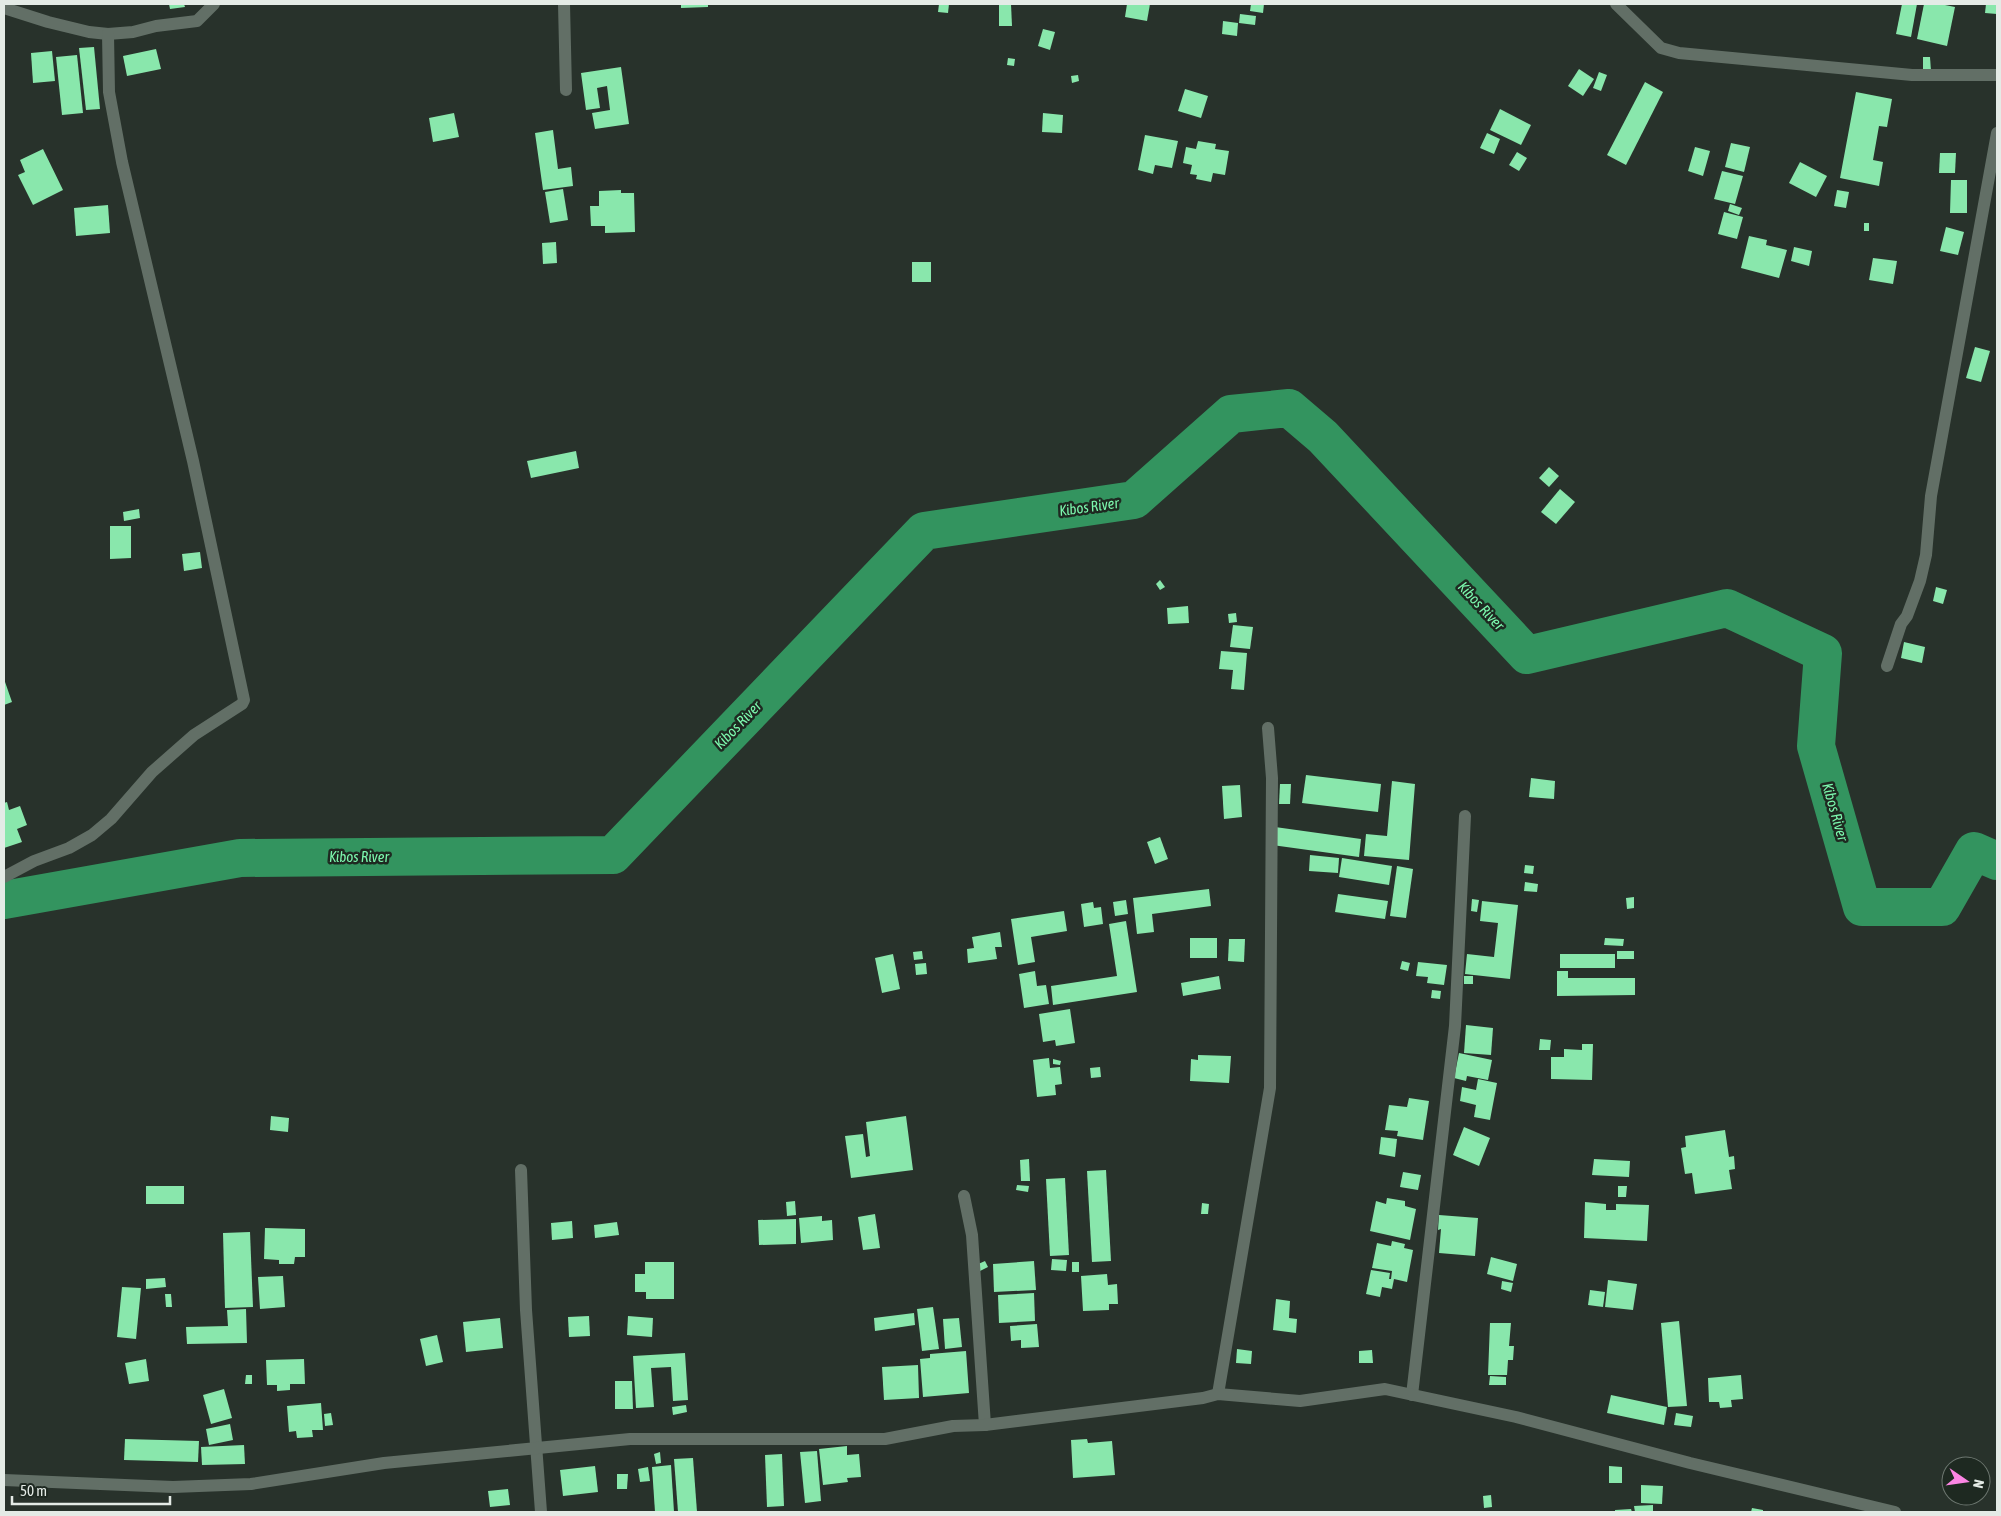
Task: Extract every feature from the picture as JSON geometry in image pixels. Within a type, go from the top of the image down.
[{"type":"street","points":[[4,8],[48,22],[89,32],[108,34],[133,32],[156,26],[197,21],[214,4]]},
{"type":"street","points":[[564,4],[566,90]]},
{"type":"street","points":[[1616,4],[1661,48],[1679,53],[1912,75],[1997,75]]},
{"type":"street","points":[[4,877],[34,861],[69,848],[92,834],[111,819],[152,772],[180,747],[194,735],[242,704],[244,700],[193,460],[122,162],[109,92],[108,34]]},
{"type":"street","points":[[1887,666],[1901,624],[1914,600],[1926,555],[1931,496],[1997,133]]},
{"type":"street","points":[[1218,1394],[1270,1088],[1272,778],[1268,728]]},
{"type":"street","points":[[1412,1395],[1455,1026],[1466,816]]},
{"type":"street","points":[[521,1170],[526,1310],[541,1512]]},
{"type":"street","points":[[964,1196],[972,1235],[985,1425]]},
{"type":"street","points":[[4,1480],[173,1487],[251,1484],[384,1463],[630,1439],[885,1439],[953,1426],[985,1425],[1203,1398],[1218,1394],[1300,1401],[1385,1389],[1516,1417],[1690,1463],[1894,1512]]},
{"type":"building","points":[[169,4],[184,4],[185,7],[170,9]]},
{"type":"building","points":[[681,4],[708,4],[708,7],[681,8]]},
{"type":"building","points":[[939,4],[949,4],[948,13],[938,12]]},
{"type":"building","points":[[999,4],[1011,4],[1012,26],[999,26]]},
{"type":"building","points":[[1127,4],[1150,4],[1147,21],[1125,17]]},
{"type":"building","points":[[1251,4],[1264,4],[1263,13],[1250,11]]},
{"type":"building","points":[[1902,4],[1917,4],[1911,37],[1896,34]]},
{"type":"building","points":[[1924,4],[1940,4],[1955,7],[1947,46],[1917,39]]},
{"type":"building","points":[[1986,4],[1997,4],[1997,14],[1985,13]]},
{"type":"building","points":[[1240,14],[1256,16],[1255,25],[1239,23]]},
{"type":"building","points":[[1223,21],[1238,23],[1237,36],[1222,34]]},
{"type":"building","points":[[1043,29],[1055,32],[1050,50],[1038,46]]},
{"type":"building","points":[[94,47],[100,109],[86,110],[79,48]]},
{"type":"building","points":[[156,49],[161,69],[127,76],[123,56]]},
{"type":"building","points":[[52,51],[55,81],[33,83],[31,53]]},
{"type":"building","points":[[77,55],[83,113],[62,115],[56,57]]},
{"type":"building","points":[[1923,57],[1930,57],[1931,71],[1923,71]]},
{"type":"building","points":[[1008,58],[1015,59],[1014,66],[1007,65]]},
{"type":"building","points":[[621,67],[629,124],[595,129],[592,113],[610,110],[607,86],[597,88],[600,108],[586,110],[581,73]]},
{"type":"building","points":[[1579,69],[1594,79],[1583,96],[1568,86]]},
{"type":"building","points":[[1599,72],[1607,75],[1601,91],[1593,88]]},
{"type":"building","points":[[1078,75],[1079,81],[1072,83],[1071,76]]},
{"type":"building","points":[[1645,82],[1663,92],[1626,165],[1607,155]]},
{"type":"building","points":[[1185,89],[1208,96],[1201,118],[1178,111]]},
{"type":"building","points":[[1856,92],[1892,99],[1887,127],[1879,126],[1873,160],[1883,162],[1879,186],[1840,178]]},
{"type":"building","points":[[1500,109],[1531,125],[1521,145],[1490,130]]},
{"type":"building","points":[[454,113],[459,137],[433,142],[429,118]]},
{"type":"building","points":[[1043,113],[1063,115],[1062,133],[1042,132]]},
{"type":"building","points":[[553,130],[558,169],[571,167],[573,186],[543,190],[535,133]]},
{"type":"building","points":[[1487,133],[1500,139],[1494,154],[1480,148]]},
{"type":"building","points":[[1145,135],[1178,141],[1172,168],[1155,165],[1153,174],[1138,170]]},
{"type":"building","points":[[1198,141],[1216,144],[1215,149],[1229,151],[1225,175],[1213,173],[1211,182],[1196,179],[1197,175],[1190,174],[1192,165],[1183,163],[1186,147],[1196,149]]},
{"type":"building","points":[[1731,143],[1750,147],[1744,172],[1725,167]]},
{"type":"building","points":[[1695,147],[1710,151],[1703,176],[1688,171]]},
{"type":"building","points":[[43,149],[63,190],[33,205],[18,175],[25,172],[20,160]]},
{"type":"building","points":[[1517,152],[1527,158],[1519,171],[1509,165]]},
{"type":"building","points":[[1940,153],[1956,153],[1955,173],[1939,173]]},
{"type":"building","points":[[1800,162],[1827,176],[1816,197],[1789,183]]},
{"type":"building","points":[[1722,171],[1743,176],[1735,204],[1714,199]]},
{"type":"building","points":[[1951,180],[1967,180],[1967,213],[1950,213]]},
{"type":"building","points":[[563,189],[568,220],[550,223],[545,192]]},
{"type":"building","points":[[621,190],[621,193],[634,193],[635,232],[605,233],[605,226],[591,226],[590,206],[599,206],[599,191]]},
{"type":"building","points":[[1837,190],[1849,192],[1846,208],[1834,206]]},
{"type":"building","points":[[1730,204],[1742,208],[1739,215],[1728,211]]},
{"type":"building","points":[[108,205],[110,233],[76,236],[74,208]]},
{"type":"building","points":[[1724,212],[1743,217],[1737,239],[1718,234]]},
{"type":"building","points":[[1864,223],[1869,223],[1869,231],[1864,231]]},
{"type":"building","points":[[1946,227],[1964,232],[1958,255],[1940,251]]},
{"type":"building","points":[[1749,236],[1767,240],[1766,245],[1787,250],[1779,278],[1741,268]]},
{"type":"building","points":[[556,242],[557,263],[543,264],[542,243]]},
{"type":"building","points":[[1794,247],[1812,251],[1809,266],[1791,261]]},
{"type":"building","points":[[1873,258],[1897,261],[1893,284],[1869,280]]},
{"type":"building","points":[[912,262],[931,262],[931,282],[912,282]]},
{"type":"building","points":[[1975,347],[1990,351],[1981,382],[1966,378]]},
{"type":"building","points":[[576,451],[579,468],[531,478],[527,461]]},
{"type":"building","points":[[1549,467],[1559,476],[1549,487],[1539,478]]},
{"type":"building","points":[[1560,489],[1575,502],[1556,524],[1541,512]]},
{"type":"building","points":[[139,509],[140,518],[124,521],[123,512]]},
{"type":"building","points":[[110,526],[131,526],[131,558],[110,559]]},
{"type":"building","points":[[200,552],[202,568],[184,571],[182,554]]},
{"type":"building","points":[[1160,580],[1165,587],[1160,590],[1156,584]]},
{"type":"building","points":[[1936,587],[1947,590],[1943,604],[1933,601]]},
{"type":"building","points":[[1188,606],[1189,623],[1168,624],[1167,608]]},
{"type":"building","points":[[1236,613],[1237,622],[1229,623],[1228,614]]},
{"type":"building","points":[[1233,625],[1253,627],[1250,649],[1230,647]]},
{"type":"building","points":[[1904,642],[1925,647],[1922,663],[1901,658]]},
{"type":"building","points":[[1221,651],[1247,653],[1244,690],[1231,689],[1233,670],[1219,669]]},
{"type":"building","points":[[4,679],[12,702],[4,705]]},
{"type":"building","points":[[1306,775],[1381,784],[1378,812],[1302,803]]},
{"type":"building","points":[[1531,778],[1555,781],[1554,799],[1529,797]]},
{"type":"building","points":[[1392,781],[1415,784],[1409,860],[1364,856],[1366,834],[1387,836]]},
{"type":"building","points":[[1280,784],[1291,784],[1290,804],[1279,804]]},
{"type":"building","points":[[1240,785],[1242,817],[1224,819],[1222,786]]},
{"type":"building","points":[[7,802],[9,810],[20,806],[27,825],[17,829],[22,842],[4,848],[4,803]]},
{"type":"building","points":[[1275,827],[1361,839],[1359,857],[1272,845]]},
{"type":"building","points":[[1160,837],[1168,859],[1155,864],[1147,842]]},
{"type":"building","points":[[1310,855],[1339,858],[1338,873],[1309,871]]},
{"type":"building","points":[[1342,858],[1392,866],[1389,885],[1339,877]]},
{"type":"building","points":[[1525,865],[1534,866],[1533,874],[1524,873]]},
{"type":"building","points":[[1397,866],[1413,869],[1406,918],[1390,916]]},
{"type":"building","points":[[1525,882],[1538,884],[1537,892],[1524,891]]},
{"type":"building","points":[[1209,889],[1211,906],[1152,914],[1154,932],[1137,934],[1133,898]]},
{"type":"building","points":[[1338,894],[1388,901],[1385,919],[1335,912]]},
{"type":"building","points":[[1634,897],[1634,908],[1627,909],[1626,898]]},
{"type":"building","points":[[1472,899],[1479,900],[1477,912],[1471,911]]},
{"type":"building","points":[[1126,900],[1128,914],[1115,916],[1113,902]]},
{"type":"building","points":[[1482,901],[1518,905],[1510,979],[1465,974],[1467,954],[1494,957],[1498,923],[1480,921]]},
{"type":"building","points":[[1093,902],[1094,908],[1101,907],[1103,924],[1084,927],[1081,904]]},
{"type":"building","points":[[1064,911],[1067,931],[1031,937],[1035,962],[1018,965],[1011,919]]},
{"type":"building","points":[[1126,921],[1137,992],[1053,1005],[1051,986],[1117,976],[1109,924]]},
{"type":"building","points":[[1000,932],[1002,947],[995,947],[997,959],[968,963],[967,949],[974,948],[972,937]]},
{"type":"building","points":[[1190,938],[1217,938],[1217,958],[1190,958]]},
{"type":"building","points":[[1605,938],[1624,939],[1623,946],[1604,945]]},
{"type":"building","points":[[1229,939],[1245,939],[1244,962],[1228,961]]},
{"type":"building","points":[[922,951],[923,959],[914,960],[913,952]]},
{"type":"building","points":[[1617,951],[1634,951],[1634,959],[1617,959]]},
{"type":"building","points":[[893,954],[900,989],[882,993],[875,958]]},
{"type":"building","points":[[1560,954],[1615,954],[1615,968],[1560,968]]},
{"type":"building","points":[[1402,961],[1410,963],[1408,971],[1400,969]]},
{"type":"building","points":[[1418,962],[1447,965],[1444,985],[1427,983],[1428,977],[1416,976]]},
{"type":"building","points":[[926,963],[927,974],[916,975],[915,964]]},
{"type":"building","points":[[1035,971],[1037,986],[1046,985],[1049,1004],[1024,1008],[1019,974]]},
{"type":"building","points":[[1557,971],[1568,971],[1568,978],[1635,978],[1635,995],[1557,996]]},
{"type":"building","points":[[1219,976],[1221,989],[1183,996],[1181,983]]},
{"type":"building","points":[[1464,976],[1473,976],[1473,984],[1464,984]]},
{"type":"building","points":[[1432,990],[1441,991],[1440,999],[1431,998]]},
{"type":"building","points":[[1070,1009],[1075,1043],[1056,1046],[1055,1040],[1043,1042],[1039,1014]]},
{"type":"building","points":[[1466,1025],[1493,1028],[1491,1055],[1464,1053]]},
{"type":"building","points":[[1540,1039],[1551,1040],[1550,1050],[1539,1050]]},
{"type":"building","points":[[1582,1044],[1593,1044],[1592,1080],[1551,1079],[1551,1057],[1564,1057],[1564,1049],[1582,1050]]},
{"type":"building","points":[[1459,1053],[1492,1060],[1488,1080],[1467,1076],[1466,1081],[1454,1078]]},
{"type":"building","points":[[1198,1055],[1231,1056],[1229,1083],[1190,1081],[1191,1059],[1198,1060]]},
{"type":"building","points":[[1049,1058],[1050,1068],[1060,1067],[1062,1084],[1055,1085],[1056,1095],[1037,1097],[1033,1060]]},
{"type":"building","points":[[1053,1059],[1061,1061],[1060,1065],[1053,1064]]},
{"type":"building","points":[[1100,1067],[1101,1077],[1091,1078],[1090,1068]]},
{"type":"building","points":[[1478,1079],[1497,1083],[1490,1120],[1474,1117],[1476,1105],[1460,1101],[1462,1087],[1476,1090]]},
{"type":"building","points":[[1409,1098],[1429,1101],[1423,1140],[1397,1136],[1398,1131],[1385,1130],[1389,1105],[1407,1107]]},
{"type":"building","points":[[271,1116],[289,1118],[288,1132],[270,1130]]},
{"type":"building","points":[[906,1116],[913,1170],[851,1178],[845,1136],[863,1134],[866,1157],[870,1156],[866,1122]]},
{"type":"building","points":[[1464,1127],[1490,1138],[1479,1166],[1453,1155]]},
{"type":"building","points":[[1725,1130],[1729,1157],[1734,1156],[1735,1169],[1729,1170],[1732,1189],[1695,1194],[1692,1173],[1685,1174],[1681,1148],[1686,1147],[1685,1136]]},
{"type":"building","points":[[1381,1137],[1397,1139],[1395,1157],[1379,1154]]},
{"type":"building","points":[[1029,1159],[1030,1181],[1021,1181],[1020,1160]]},
{"type":"building","points":[[1594,1159],[1630,1161],[1629,1177],[1592,1175]]},
{"type":"building","points":[[1106,1170],[1111,1261],[1092,1262],[1087,1171]]},
{"type":"building","points":[[1403,1172],[1421,1175],[1418,1190],[1400,1187]]},
{"type":"building","points":[[1065,1178],[1069,1255],[1050,1256],[1046,1179]]},
{"type":"building","points":[[1017,1185],[1029,1186],[1028,1192],[1016,1190]]},
{"type":"building","points":[[146,1186],[184,1186],[184,1204],[146,1204]]},
{"type":"building","points":[[1618,1186],[1627,1186],[1626,1197],[1618,1197]]},
{"type":"building","points":[[1387,1198],[1405,1201],[1405,1206],[1416,1209],[1410,1240],[1370,1231],[1376,1201],[1386,1204]]},
{"type":"building","points":[[795,1201],[796,1215],[787,1216],[786,1202]]},
{"type":"building","points":[[1585,1202],[1606,1204],[1606,1210],[1616,1210],[1616,1204],[1649,1205],[1647,1241],[1584,1238]]},
{"type":"building","points":[[1202,1203],[1209,1204],[1208,1214],[1201,1214]]},
{"type":"building","points":[[875,1214],[880,1248],[863,1250],[858,1217]]},
{"type":"building","points":[[1439,1215],[1478,1218],[1475,1256],[1439,1253],[1441,1229],[1438,1230]]},
{"type":"building","points":[[822,1216],[822,1221],[832,1220],[833,1240],[801,1243],[799,1218]]},
{"type":"building","points":[[796,1219],[796,1244],[759,1245],[758,1220]]},
{"type":"building","points":[[572,1221],[573,1238],[552,1240],[551,1223]]},
{"type":"building","points":[[617,1222],[619,1235],[595,1238],[594,1225]]},
{"type":"building","points":[[265,1228],[305,1229],[305,1257],[295,1257],[294,1264],[279,1264],[279,1260],[264,1259]]},
{"type":"building","points":[[250,1232],[253,1307],[225,1308],[223,1233]]},
{"type":"building","points":[[1392,1241],[1405,1244],[1404,1248],[1413,1250],[1407,1282],[1394,1279],[1392,1289],[1382,1287],[1380,1297],[1366,1294],[1371,1270],[1390,1273],[1389,1279],[1391,1279],[1392,1271],[1372,1268],[1377,1243],[1391,1246]]},
{"type":"building","points":[[1491,1257],[1517,1264],[1513,1281],[1487,1274]]},
{"type":"building","points":[[1052,1259],[1067,1260],[1066,1271],[1051,1270]]},
{"type":"building","points":[[985,1261],[988,1267],[978,1272],[976,1265]]},
{"type":"building","points":[[1034,1261],[1036,1290],[994,1292],[993,1264]]},
{"type":"building","points":[[645,1262],[674,1262],[674,1299],[646,1299],[646,1292],[635,1292],[635,1274],[645,1274]]},
{"type":"building","points":[[1072,1262],[1079,1262],[1079,1272],[1072,1272]]},
{"type":"building","points":[[1107,1274],[1108,1285],[1117,1284],[1118,1304],[1109,1304],[1109,1310],[1083,1311],[1081,1276]]},
{"type":"building","points":[[283,1276],[285,1307],[260,1309],[258,1277]]},
{"type":"building","points":[[165,1278],[166,1287],[146,1289],[146,1279]]},
{"type":"building","points":[[1608,1280],[1637,1284],[1633,1310],[1605,1307]]},
{"type":"building","points":[[1502,1281],[1513,1283],[1511,1292],[1501,1289]]},
{"type":"building","points":[[122,1287],[141,1288],[136,1339],[117,1337]]},
{"type":"building","points":[[1590,1290],[1605,1292],[1603,1307],[1588,1305]]},
{"type":"building","points":[[1034,1293],[1035,1321],[999,1323],[998,1295]]},
{"type":"building","points":[[165,1294],[171,1294],[172,1307],[166,1307]]},
{"type":"building","points":[[1276,1299],[1290,1301],[1289,1318],[1297,1319],[1296,1333],[1273,1330]]},
{"type":"building","points":[[933,1307],[939,1349],[922,1351],[917,1309]]},
{"type":"building","points":[[246,1309],[247,1343],[187,1344],[186,1327],[228,1326],[227,1310]]},
{"type":"building","points":[[914,1313],[915,1325],[875,1331],[874,1318]]},
{"type":"building","points":[[589,1316],[590,1336],[569,1337],[568,1317]]},
{"type":"building","points":[[628,1316],[653,1318],[652,1337],[627,1335]]},
{"type":"building","points":[[500,1318],[503,1348],[466,1352],[463,1322]]},
{"type":"building","points":[[959,1318],[962,1347],[945,1349],[943,1319]]},
{"type":"building","points":[[1679,1321],[1687,1406],[1668,1407],[1661,1323]]},
{"type":"building","points":[[1490,1323],[1511,1323],[1509,1346],[1514,1346],[1513,1360],[1508,1360],[1507,1375],[1488,1375]]},
{"type":"building","points":[[1037,1324],[1039,1347],[1021,1348],[1021,1340],[1011,1341],[1010,1326]]},
{"type":"building","points":[[437,1335],[443,1362],[426,1366],[420,1339]]},
{"type":"building","points":[[1237,1349],[1252,1351],[1251,1364],[1236,1363]]},
{"type":"building","points":[[1372,1350],[1373,1363],[1359,1363],[1359,1351]]},
{"type":"building","points":[[966,1351],[969,1393],[923,1397],[920,1359],[930,1358],[930,1354]]},
{"type":"building","points":[[685,1353],[688,1400],[673,1401],[671,1367],[651,1368],[654,1407],[636,1408],[633,1356]]},
{"type":"building","points":[[146,1359],[149,1381],[129,1384],[125,1363]]},
{"type":"building","points":[[304,1359],[305,1384],[290,1384],[290,1390],[277,1391],[277,1385],[267,1385],[266,1360]]},
{"type":"building","points":[[918,1365],[919,1398],[884,1400],[882,1367]]},
{"type":"building","points":[[246,1375],[252,1375],[252,1384],[245,1384]]},
{"type":"building","points":[[1741,1375],[1743,1399],[1731,1400],[1732,1407],[1720,1408],[1719,1402],[1709,1402],[1708,1378]]},
{"type":"building","points":[[1490,1376],[1506,1377],[1506,1385],[1489,1385]]},
{"type":"building","points":[[615,1381],[632,1381],[633,1409],[615,1409]]},
{"type":"building","points":[[224,1389],[232,1418],[211,1424],[203,1395]]},
{"type":"building","points":[[1611,1395],[1667,1407],[1664,1425],[1607,1413]]},
{"type":"building","points":[[321,1403],[323,1430],[312,1430],[313,1437],[297,1438],[296,1431],[289,1432],[287,1406]]},
{"type":"building","points":[[686,1405],[687,1412],[673,1415],[672,1407]]},
{"type":"building","points":[[331,1413],[333,1425],[325,1426],[324,1414]]},
{"type":"building","points":[[1676,1413],[1693,1416],[1691,1427],[1674,1425]]},
{"type":"building","points":[[230,1424],[233,1440],[209,1445],[206,1429]]},
{"type":"building","points":[[125,1439],[199,1441],[198,1462],[124,1460]]},
{"type":"building","points":[[1087,1439],[1088,1443],[1112,1441],[1115,1475],[1073,1478],[1071,1440]]},
{"type":"building","points":[[244,1445],[245,1464],[202,1465],[201,1447]]},
{"type":"building","points":[[847,1446],[847,1455],[859,1454],[861,1477],[847,1478],[848,1482],[823,1485],[819,1449]]},
{"type":"building","points":[[817,1451],[821,1501],[805,1503],[800,1452]]},
{"type":"building","points":[[660,1452],[661,1463],[656,1464],[654,1454]]},
{"type":"building","points":[[782,1454],[784,1506],[767,1507],[765,1455]]},
{"type":"building","points":[[693,1458],[697,1512],[678,1512],[674,1459]]},
{"type":"building","points":[[671,1465],[674,1512],[655,1512],[652,1467]]},
{"type":"building","points":[[595,1466],[598,1492],[563,1496],[560,1470]]},
{"type":"building","points":[[1609,1466],[1622,1467],[1622,1483],[1609,1483]]},
{"type":"building","points":[[648,1467],[650,1481],[640,1482],[638,1469]]},
{"type":"building","points":[[617,1474],[628,1474],[627,1489],[617,1489]]},
{"type":"building","points":[[1641,1485],[1663,1486],[1662,1504],[1641,1503]]},
{"type":"building","points":[[508,1489],[510,1505],[490,1507],[488,1491]]},
{"type":"building","points":[[1491,1495],[1492,1507],[1484,1508],[1483,1496]]},
{"type":"building","points":[[1653,1505],[1653,1512],[1635,1512],[1634,1506]]},
{"type":"building","points":[[1752,1508],[1763,1510],[1763,1512],[1751,1512]]},
{"type":"building","points":[[1631,1509],[1632,1512],[1615,1512],[1615,1510]]},
{"type":"waterway","name":"Kibos River","points":[[4,900],[240,858],[613,855],[924,531],[1134,500],[1231,414],[1289,408],[1323,437],[1527,655],[1727,608],[1823,653],[1816,746],[1862,907],[1942,907],[1974,851],[1997,861]]}]
